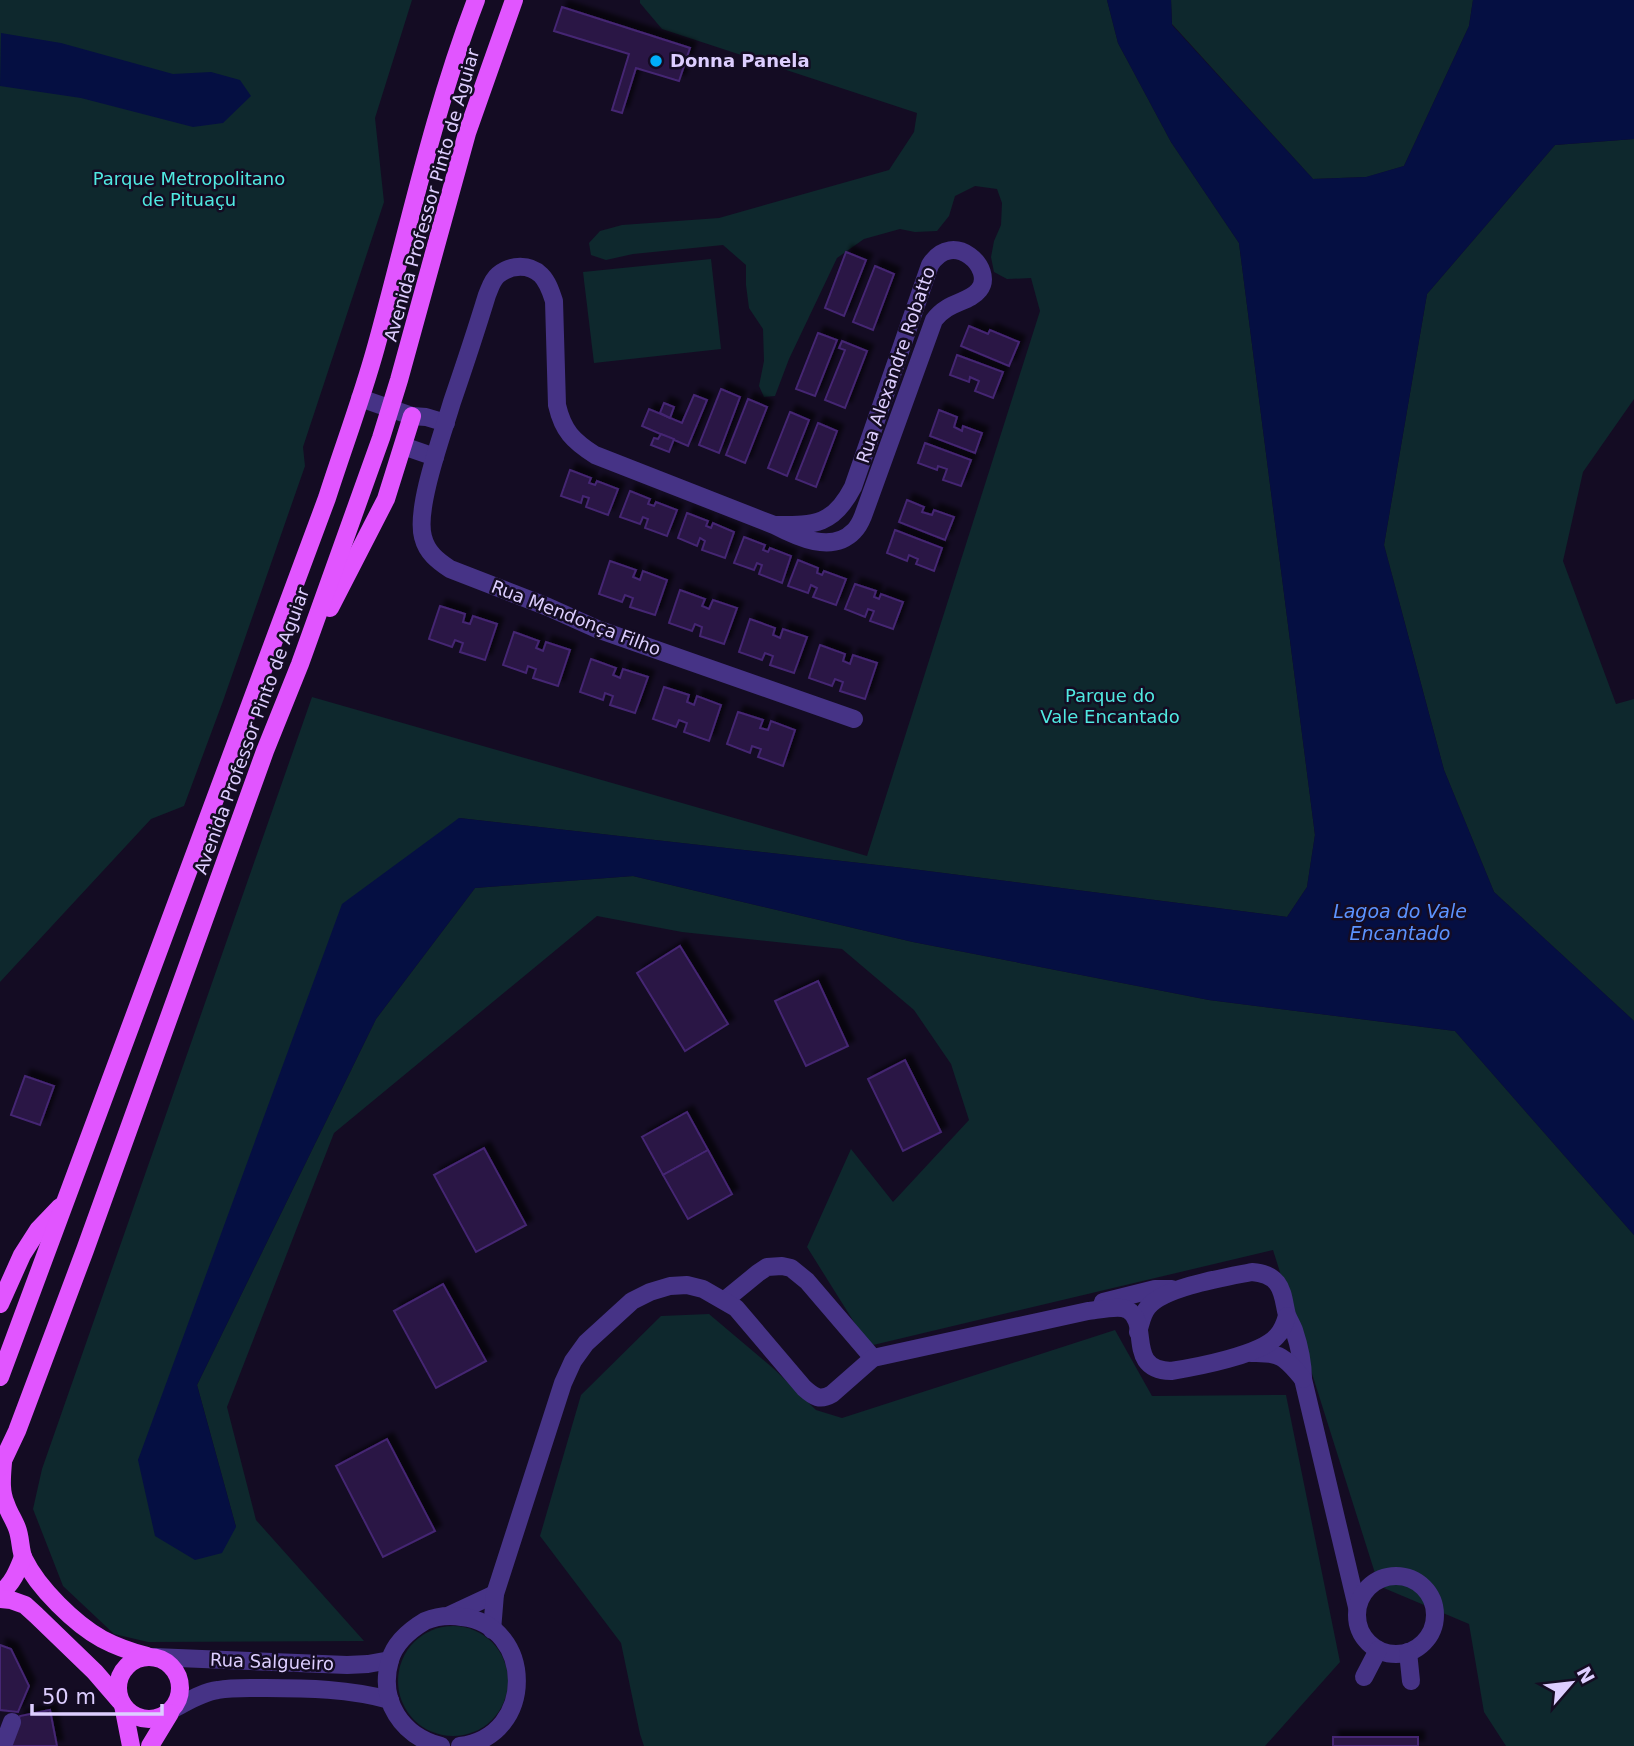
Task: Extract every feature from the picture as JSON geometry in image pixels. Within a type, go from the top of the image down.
[{"type":"main road","name":"Avenida Professor Pinto de Aguiar","points":[[0,1377],[327,498],[375,351],[434,127],[476,0]]},
{"type":"main road","name":"Avenida Professor Pinto de Aguiar","points":[[1,1464],[33,1391],[76,1276],[265,751],[300,664],[390,408],[467,134],[514,0]]},
{"type":"main road","points":[[300,664],[378,517],[412,416]]},
{"type":"main road","points":[[0,1304],[22,1255],[38,1230],[66,1199]]},
{"type":"main road","points":[[1,1464],[4,1501],[19,1535],[23,1557],[40,1583],[74,1618],[100,1638],[121,1648],[165,1660],[179,1677],[179,1699],[150,1746]]},
{"type":"main road","points":[[0,1593],[19,1570],[23,1557]]},
{"type":"main road","points":[[0,1599],[25,1605],[95,1672],[136,1717],[154,1720],[172,1711]]},
{"type":"main road","points":[[131,1746],[119,1695],[120,1677],[130,1662],[151,1657]]},
{"type":"street","name":"Rua Alexandre Robatto","points":[[446,423],[492,284],[499,275],[510,269],[528,267],[540,274],[549,286],[554,301],[557,405],[566,431],[578,444],[595,455],[774,525],[804,540],[838,540],[856,529],[863,516],[934,320],[945,308],[979,290],[982,283],[981,273],[972,257],[954,249],[944,251],[935,257],[930,265],[853,487],[845,502],[836,512],[822,520],[804,525],[774,525]]},
{"type":"street","points":[[360,398],[412,416],[426,416],[446,423]]},
{"type":"street","name":"Rua Mendonça Filho","points":[[446,423],[427,485],[422,523],[422,536],[437,560],[450,569],[597,629],[854,719]]},
{"type":"street","points":[[403,446],[435,457]]},
{"type":"street","points":[[725,1300],[767,1267],[791,1268],[807,1281],[873,1358]]},
{"type":"street","points":[[1088,1311],[1106,1300],[1156,1289],[1177,1289],[1242,1274],[1263,1273],[1278,1283],[1287,1316],[1294,1329],[1303,1367],[1303,1379],[1363,1636],[1378,1650],[1398,1654],[1418,1648],[1431,1633],[1434,1623],[1433,1602],[1422,1585],[1404,1576],[1394,1575],[1374,1581],[1366,1588],[1357,1606]]},
{"type":"street","points":[[492,1630],[495,1594],[563,1383],[573,1361],[586,1343],[632,1301],[650,1292],[670,1286],[687,1285],[704,1289],[725,1300],[745,1317],[804,1388],[818,1398],[832,1394],[873,1358],[1088,1311],[1114,1308],[1128,1310],[1136,1322],[1144,1357],[1150,1367],[1159,1371],[1185,1369],[1248,1353],[1276,1338],[1287,1316]]},
{"type":"street","points":[[1138,1332],[1142,1317],[1150,1304],[1177,1289]]},
{"type":"street","points":[[1248,1353],[1279,1355],[1289,1361],[1303,1379]]},
{"type":"street","points":[[441,1746],[410,1739],[407,1728],[396,1715],[390,1700],[387,1687],[390,1660],[399,1643],[412,1628],[495,1594]]},
{"type":"street","points":[[449,1615],[468,1617],[487,1625],[501,1637],[512,1653],[517,1671],[515,1699],[502,1724],[488,1737],[470,1745],[460,1746]]},
{"type":"street","points":[[1364,1677],[1378,1650]]},
{"type":"street","points":[[1408,1652],[1411,1681]]},
{"type":"street","name":"Rua Salgueiro","points":[[151,1657],[347,1665],[390,1660]]},
{"type":"street","name":"Rua Salgueiro","points":[[172,1711],[216,1690],[240,1688],[346,1691],[390,1700]]},
{"type":"street","points":[[3,1746],[12,1722]]},
{"type":"green space","name":"Parque Metropolitano de Pituaçu","points":[[0,0],[412,0],[375,118],[384,202],[303,447],[305,466],[184,806],[151,819],[0,982]]},
{"type":"green space","name":"Parque do Vale Encantado","points":[[640,0],[1107,0],[1118,43],[1171,142],[1239,243],[1315,835],[1307,887],[1287,917],[904,868],[459,818],[138,1460],[236,1527],[197,1385],[376,1019],[475,888],[633,876],[913,942],[1209,1000],[1455,1031],[1634,1235],[1634,1746],[1506,1746],[1484,1712],[1469,1624],[1379,1586],[1273,1250],[869,1346],[807,1247],[851,1149],[893,1202],[969,1120],[951,1064],[914,1010],[842,949],[682,932],[597,916],[334,1133],[227,1407],[256,1520],[364,1641],[148,1642],[114,1634],[63,1586],[33,1509],[42,1469],[312,697],[867,856],[1040,311],[1031,278],[1007,279],[994,272],[991,257],[1001,225],[1002,203],[997,189],[975,186],[955,196],[949,216],[937,231],[915,232],[900,229],[864,239],[837,258],[789,359],[775,396],[764,397],[759,386],[764,361],[763,329],[749,308],[746,265],[723,245],[633,254],[606,260],[591,255],[589,243],[600,231],[622,225],[719,218],[889,170],[914,132],[917,113],[662,29]]},
{"type":"green space","points":[[1171,0],[1473,0],[1469,26],[1404,166],[1367,177],[1313,179],[1172,24]]},
{"type":"green space","points":[[1634,139],[1634,399],[1583,472],[1563,561],[1616,704],[1634,699],[1634,1021],[1494,892],[1444,770],[1384,545],[1427,294],[1555,145]]},
{"type":"green space","points":[[711,259],[721,349],[594,363],[583,272]]},
{"type":"green space","points":[[709,1314],[774,1369],[816,1410],[842,1418],[1115,1330],[1152,1396],[1286,1395],[1340,1662],[1265,1746],[644,1746],[621,1643],[540,1536],[581,1395],[661,1316]]},
{"type":"green space","points":[[453,1626],[474,1631],[492,1642],[503,1660],[508,1681],[503,1702],[492,1720],[474,1731],[453,1736],[432,1731],[414,1720],[403,1702],[398,1681],[403,1660],[414,1642],[432,1631]]},
{"type":"water","name":"Lagoa do Vale Encantado","points":[[1107,0],[1171,0],[1172,25],[1313,179],[1366,177],[1404,166],[1469,26],[1473,0],[1634,0],[1634,139],[1555,145],[1427,294],[1384,545],[1444,770],[1494,892],[1634,1021],[1634,1235],[1455,1031],[1209,1000],[913,942],[633,876],[475,888],[376,1019],[197,1385],[236,1527],[222,1553],[195,1560],[155,1536],[138,1460],[342,904],[459,818],[904,868],[1287,917],[1307,887],[1315,835],[1239,243],[1171,142],[1118,43]]},
{"type":"water","points":[[1,33],[61,43],[173,74],[211,72],[240,80],[251,96],[223,123],[193,127],[81,98],[0,86]]},
{"type":"building","name":"Donna Panela","points":[[562,7],[690,48],[679,81],[636,68],[622,113],[612,110],[629,54],[554,31]]},
{"type":"building","points":[[846,252],[866,260],[844,316],[825,308]]},
{"type":"building","points":[[875,266],[894,274],[873,330],[853,322]]},
{"type":"building","points":[[969,326],[988,334],[990,330],[1019,342],[1009,366],[961,346]]},
{"type":"building","points":[[818,333],[837,340],[815,396],[796,389]]},
{"type":"building","points":[[842,341],[867,351],[845,408],[825,400],[845,350],[839,348]]},
{"type":"building","points":[[957,355],[1003,372],[993,398],[975,391],[979,381],[970,377],[969,382],[950,375]]},
{"type":"building","points":[[721,389],[740,397],[719,453],[699,445]]},
{"type":"building","points":[[694,395],[707,400],[688,446],[642,426],[649,409],[682,423]]},
{"type":"building","points":[[748,399],[767,407],[745,463],[726,455]]},
{"type":"building","points":[[664,403],[674,407],[670,418],[660,413]]},
{"type":"building","points":[[939,410],[957,417],[954,427],[962,431],[963,426],[982,433],[975,453],[930,436]]},
{"type":"building","points":[[790,412],[809,420],[787,476],[768,468]]},
{"type":"building","points":[[818,423],[837,431],[816,487],[796,479]]},
{"type":"building","points":[[661,434],[674,439],[669,452],[651,445],[654,438],[658,439]]},
{"type":"building","points":[[925,443],[971,460],[961,486],[943,480],[947,469],[938,466],[937,470],[918,463]]},
{"type":"building","points":[[570,470],[591,478],[589,483],[595,485],[597,481],[618,489],[608,515],[586,507],[589,498],[583,496],[581,503],[561,496]]},
{"type":"building","points":[[630,491],[650,499],[648,504],[654,506],[656,502],[677,510],[667,536],[645,528],[648,519],[643,517],[640,524],[620,517]]},
{"type":"building","points":[[907,500],[924,507],[922,512],[932,515],[934,510],[954,517],[945,540],[899,522]]},
{"type":"building","points":[[687,513],[708,521],[706,526],[711,528],[713,523],[734,532],[725,558],[702,550],[705,541],[700,538],[697,546],[678,538]]},
{"type":"building","points":[[895,530],[942,548],[934,571],[916,564],[918,559],[909,555],[907,561],[887,553]]},
{"type":"building","points":[[744,537],[765,545],[763,550],[768,552],[770,548],[791,556],[782,583],[759,574],[762,565],[757,563],[754,570],[734,563]]},
{"type":"building","points":[[798,560],[818,568],[817,573],[822,575],[824,571],[846,579],[836,605],[813,597],[817,588],[811,585],[808,593],[788,586]]},
{"type":"building","points":[[610,561],[636,570],[633,577],[640,580],[643,571],[667,580],[655,615],[630,607],[633,598],[625,595],[622,602],[599,594]]},
{"type":"building","points":[[855,584],[876,591],[874,597],[879,599],[881,594],[903,602],[893,629],[870,621],[874,611],[868,609],[865,617],[845,609]]},
{"type":"building","points":[[680,590],[705,599],[702,606],[709,609],[713,600],[737,608],[724,644],[700,636],[702,627],[695,624],[692,631],[669,623]]},
{"type":"building","points":[[440,606],[465,614],[463,622],[470,624],[473,616],[497,624],[485,660],[460,652],[463,643],[455,640],[452,647],[429,639]]},
{"type":"building","points":[[750,619],[775,628],[773,635],[780,638],[783,629],[807,637],[794,673],[770,665],[773,656],[765,653],[762,660],[739,652]]},
{"type":"building","points":[[514,632],[539,641],[536,648],[543,651],[546,642],[570,650],[558,686],[533,678],[536,669],[528,666],[526,673],[503,665]]},
{"type":"building","points":[[820,645],[845,654],[843,661],[850,664],[853,655],[877,663],[865,699],[840,691],[843,682],[835,679],[832,686],[809,678]]},
{"type":"building","points":[[591,659],[616,668],[613,675],[620,678],[623,669],[648,677],[635,713],[610,705],[613,696],[605,693],[603,700],[580,692]]},
{"type":"building","points":[[664,687],[689,695],[687,702],[694,705],[697,696],[721,705],[709,741],[684,732],[687,723],[679,720],[676,727],[653,719]]},
{"type":"building","points":[[738,712],[763,720],[760,728],[768,730],[771,721],[795,730],[783,766],[758,757],[761,749],[752,746],[750,753],[727,744]]},
{"type":"building","points":[[680,946],[728,1024],[685,1051],[637,973]]},
{"type":"building","points":[[818,981],[848,1046],[806,1066],[775,1001]]},
{"type":"building","points":[[905,1060],[941,1132],[903,1151],[868,1079]]},
{"type":"building","points":[[25,1076],[54,1086],[40,1125],[11,1115]]},
{"type":"building","points":[[687,1112],[708,1150],[663,1175],[642,1137]]},
{"type":"building","points":[[484,1148],[526,1225],[476,1252],[434,1175]]},
{"type":"building","points":[[708,1150],[732,1194],[688,1219],[663,1175]]},
{"type":"building","points":[[443,1284],[486,1361],[436,1388],[394,1311]]},
{"type":"building","points":[[387,1439],[435,1531],[383,1557],[336,1466]]},
{"type":"building","points":[[0,1645],[11,1649],[29,1686],[18,1712],[0,1710]]},
{"type":"building","points":[[50,1710],[57,1746],[9,1746],[20,1716]]},
{"type":"building","points":[[1333,1737],[1418,1737],[1418,1746],[1333,1746]]},
{"type":"place","name":"Donna Panela","points":[[656,61]]}]
